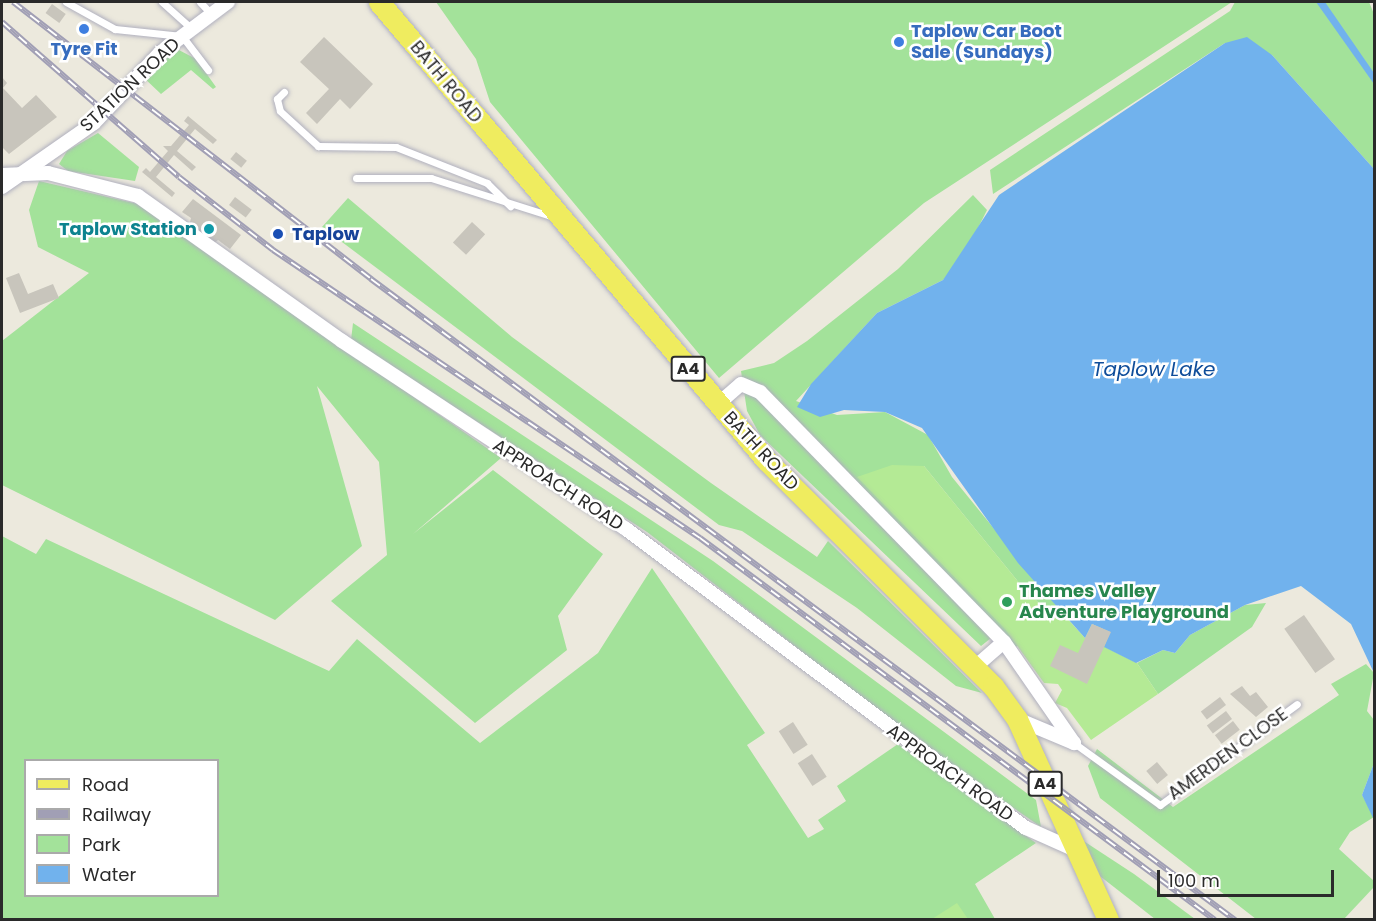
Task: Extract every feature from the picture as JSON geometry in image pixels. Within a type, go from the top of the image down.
[{"type":"main road","name":"BATH ROAD","points":[[379,2],[560,219],[766,460],[975,667],[1017,719],[1073,849],[1108,920]]},
{"type":"street","name":"STATION ROAD","points":[[2,187],[93,123],[187,33],[228,2]]},
{"type":"street","name":"APPROACH ROAD","points":[[2,175],[53,174],[138,196],[342,341],[626,529],[1026,828],[1073,849]]},
{"type":"street","points":[[718,404],[741,384],[760,392],[1004,642],[1074,743]]},
{"type":"street","points":[[975,667],[1004,642]]},
{"type":"street","points":[[1017,719],[1074,743]]},
{"type":"lane","points":[[66,2],[115,29],[187,33]]},
{"type":"lane","points":[[162,2],[187,33],[208,70]]},
{"type":"lane","points":[[200,2],[211,14]]},
{"type":"lane","points":[[284,92],[277,99],[280,111],[318,146],[396,147],[487,183],[510,206]]},
{"type":"lane","points":[[356,178],[431,178],[510,206],[560,219]]},
{"type":"lane","name":"AMERDEN CLOSE","points":[[1074,743],[1160,805],[1297,704]]},
{"type":"green space","points":[[436,2],[1232,2],[924,203],[719,378],[490,102],[476,59]]},
{"type":"green space","points":[[1235,2],[1369,2],[1374,14],[1374,169],[1272,55],[1225,43],[993,194],[990,170],[1230,11]]},
{"type":"green space","points":[[177,49],[196,59],[216,87],[213,89],[191,70],[161,94],[143,77]]},
{"type":"green space","points":[[98,133],[139,167],[135,181],[68,171],[59,164],[67,151]]},
{"type":"green space","points":[[39,181],[138,204],[501,458],[413,534],[493,470],[603,554],[558,616],[567,650],[475,723],[331,601],[387,555],[379,462],[317,386],[362,546],[275,620],[2,485],[2,341],[89,273],[38,247],[29,210]]},
{"type":"green space","points":[[973,195],[987,210],[966,252],[943,280],[877,313],[796,401],[837,415],[885,412],[928,435],[952,477],[1065,616],[1043,607],[1024,589],[924,466],[858,477],[1020,643],[1016,647],[1000,631],[981,646],[760,435],[747,411],[741,371],[774,363],[807,341],[898,269]]},
{"type":"green space","points":[[348,198],[512,337],[711,483],[817,557],[828,541],[982,693],[956,686],[857,608],[742,531],[719,525],[322,227]]},
{"type":"green space","points":[[353,323],[713,561],[1036,800],[1041,827],[924,746],[647,532],[351,340]]},
{"type":"green space","name":"Thames Valley Adventure Playground","points":[[892,465],[924,466],[1024,589],[1043,607],[1065,616],[1085,638],[1092,624],[1111,632],[1105,647],[1137,663],[1158,694],[1091,740],[1067,708],[1055,703],[1062,690],[1058,684],[1044,683],[1005,629],[857,477]]},
{"type":"green space","points":[[2,536],[36,554],[46,539],[329,671],[357,639],[480,743],[598,653],[652,568],[765,733],[747,745],[808,838],[824,829],[818,820],[846,801],[837,786],[898,744],[1036,843],[975,884],[995,919],[2,919]]},
{"type":"green space","points":[[1266,603],[1252,627],[1158,694],[1137,663],[1163,650],[1175,653],[1190,635],[1245,605]]},
{"type":"green space","points":[[1366,664],[1374,673],[1367,711],[1374,720],[1374,763],[1362,795],[1374,817],[1350,832],[1339,849],[1374,881],[1374,887],[1344,919],[1256,919],[1100,798],[1088,766],[1097,749],[1173,807],[1339,695],[1331,684]]},
{"type":"green space","points":[[1079,838],[1134,874],[1195,919],[1155,919],[1087,866]]},
{"type":"green space","points":[[957,903],[968,919],[932,919]]},
{"type":"water","points":[[1316,2],[1325,2],[1374,73],[1374,84]]},
{"type":"water","name":"Taplow Lake","points":[[1247,37],[1272,55],[1374,169],[1374,673],[1351,624],[1301,586],[1245,605],[1190,635],[1175,653],[1163,650],[1136,663],[1104,647],[1110,632],[1092,624],[1085,638],[1018,563],[922,428],[885,412],[844,410],[820,417],[797,407],[811,384],[877,313],[943,280],[999,195],[1225,43]]},
{"type":"water","points":[[1374,763],[1374,820],[1362,795]]},
{"type":"building","points":[[52,4],[66,14],[59,23],[46,13]]},
{"type":"building","points":[[324,37],[373,84],[350,109],[340,99],[317,124],[306,113],[329,89],[300,62]]},
{"type":"building","points":[[2,77],[7,83],[3,88],[22,108],[36,95],[57,117],[9,154],[2,147]]},
{"type":"building","points":[[188,116],[217,140],[213,144],[195,129],[177,151],[196,167],[192,171],[174,155],[156,177],[175,193],[172,197],[142,172],[146,168],[150,172],[168,151],[163,146],[171,146],[189,125],[184,121]]},
{"type":"building","points":[[236,152],[247,161],[241,168],[230,159]]},
{"type":"building","points":[[235,197],[252,210],[246,218],[229,205]]},
{"type":"building","points":[[193,199],[241,235],[230,249],[218,240],[213,244],[189,226],[191,218],[182,212]]},
{"type":"building","points":[[472,222],[485,234],[466,255],[453,242]]},
{"type":"building","points":[[19,273],[28,294],[53,284],[59,298],[20,313],[6,278]]},
{"type":"building","points":[[1304,615],[1335,659],[1315,673],[1284,629]]},
{"type":"building","points":[[1092,624],[1111,632],[1087,684],[1050,666],[1060,645],[1078,653]]},
{"type":"building","points":[[1242,686],[1250,696],[1256,692],[1268,707],[1256,717],[1230,694]]},
{"type":"building","points":[[1220,697],[1226,705],[1207,719],[1201,711]]},
{"type":"building","points":[[1226,711],[1232,719],[1213,733],[1207,725]]},
{"type":"building","points":[[1233,721],[1240,730],[1222,744],[1215,735]]},
{"type":"building","points":[[793,722],[808,745],[793,754],[779,731]]},
{"type":"building","points":[[812,754],[827,777],[812,786],[798,763]]},
{"type":"building","points":[[1157,762],[1168,775],[1157,784],[1146,771]]},
{"type":"railway","points":[[13,2],[371,279],[1235,920]]},
{"type":"railway","points":[[2,22],[179,177],[273,250],[700,538],[1215,920]]},
{"type":"place","name":"Tyre Fit","points":[[84,29]]},
{"type":"place","name":"Taplow Car Boot Sale (Sundays)","points":[[899,42]]},
{"type":"place","name":"Taplow Station","points":[[209,229]]},
{"type":"place","name":"Taplow","points":[[278,234]]},
{"type":"place","name":"Thames Valley Adventure Playground","points":[[1007,602]]}]
